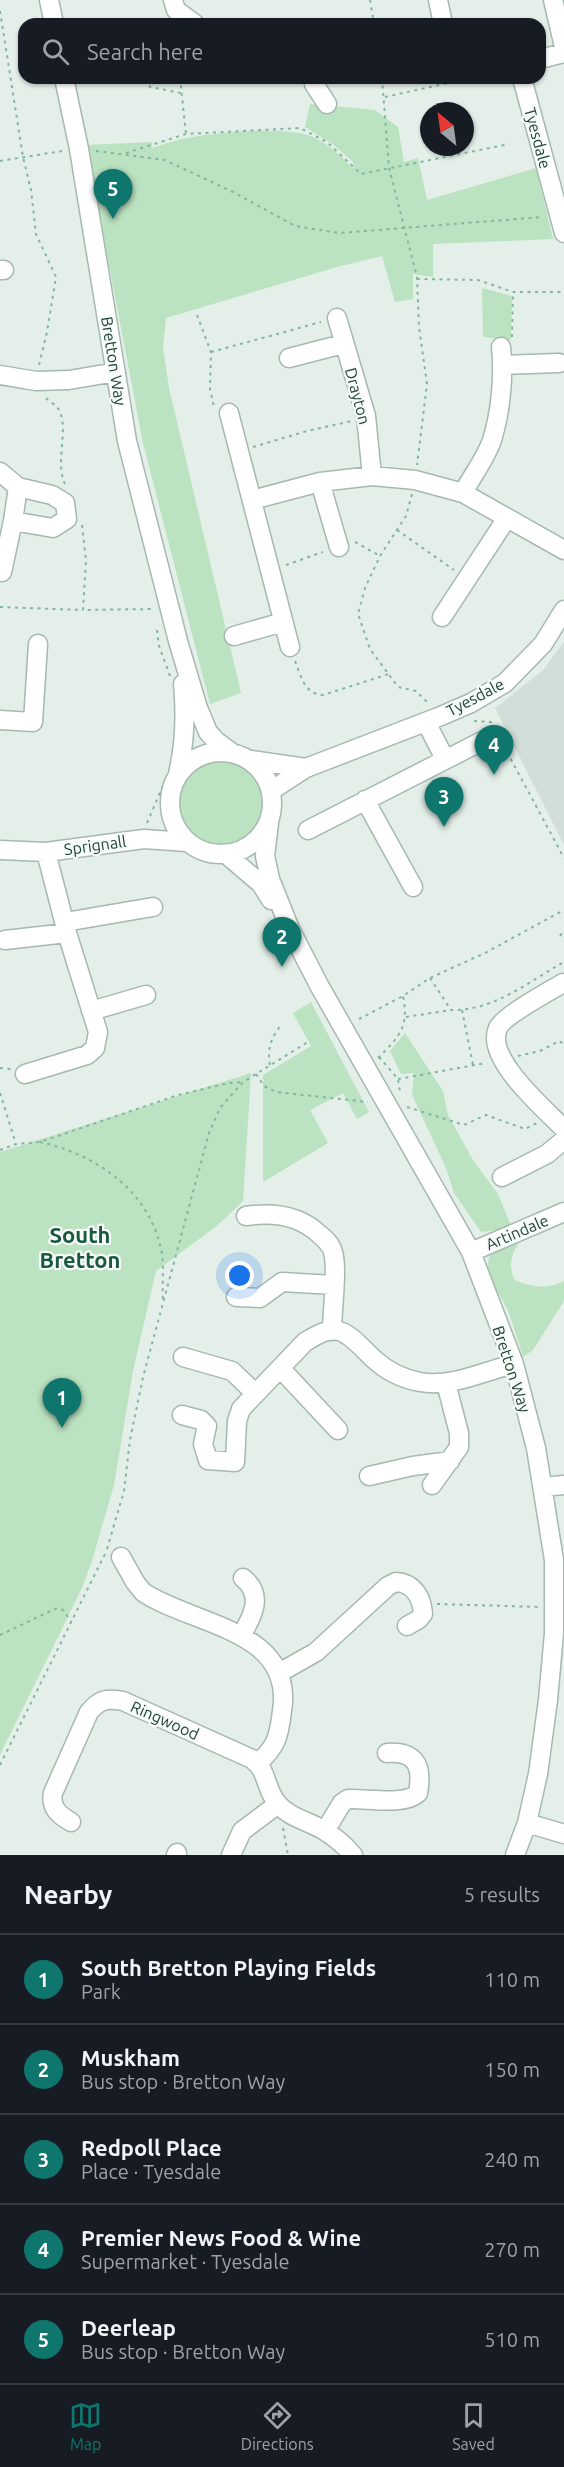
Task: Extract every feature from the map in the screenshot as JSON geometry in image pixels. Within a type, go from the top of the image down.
[{"type":"street","points":[[49,0],[53,18]]},
{"type":"street","points":[[172,0],[176,10],[187,18]]},
{"type":"street","points":[[438,0],[442,18]]},
{"type":"street","points":[[553,0],[564,47]]},
{"type":"street","points":[[546,58],[564,53]]},
{"type":"street","name":"Bretton Way","points":[[65,84],[73,150],[127,441],[178,641],[208,732],[231,752]]},
{"type":"street","points":[[314,84],[327,104]]},
{"type":"street","name":"Tyesdale","points":[[524,84],[561,225]]},
{"type":"street","name":"Drayton","points":[[337,318],[367,418],[372,476]]},
{"type":"street","points":[[290,358],[343,344]]},
{"type":"street","points":[[463,493],[492,441],[500,401],[502,356],[558,363]]},
{"type":"street","points":[[0,375],[36,381],[69,380],[116,372]]},
{"type":"street","points":[[229,413],[290,647]]},
{"type":"street","points":[[0,472],[18,487],[52,495],[65,503],[67,519],[53,528],[13,521]]},
{"type":"street","points":[[252,500],[320,482],[372,476],[415,480],[463,493],[564,550]]},
{"type":"street","points":[[320,482],[339,547]]},
{"type":"street","points":[[2,572],[18,487]]},
{"type":"street","points":[[442,617],[507,518]]},
{"type":"street","name":"Tyesdale","points":[[272,790],[306,768],[441,716],[505,683],[543,644],[564,610]]},
{"type":"street","points":[[234,636],[283,622]]},
{"type":"street","name":"Bretton Way","points":[[172,777],[184,747],[186,712],[178,641]]},
{"type":"street","points":[[0,720],[33,722],[38,644]]},
{"type":"street","name":"Tyesdale","points":[[441,716],[445,759]]},
{"type":"street","points":[[308,830],[492,734]]},
{"type":"street","points":[[231,752],[251,760],[267,779],[272,790],[273,807],[269,823],[262,835],[240,851],[227,855],[206,852],[187,842],[177,830],[171,816],[170,802],[172,777],[188,763],[201,755],[231,752]]},
{"type":"street","name":"Tyesdale","points":[[251,760],[306,768]]},
{"type":"street","points":[[365,800],[413,887]]},
{"type":"street","name":"Sprignall","points":[[139,840],[159,825],[170,802]]},
{"type":"street","name":"Bretton Way","points":[[269,823],[264,846],[265,856],[270,879],[290,929]]},
{"type":"street","name":"Sprignall","points":[[0,850],[46,852],[139,840],[187,842]]},
{"type":"street","name":"Sprignall","points":[[25,1074],[87,1055],[95,1048],[98,1032],[46,852]]},
{"type":"street","name":"Bretton Way","points":[[227,855],[261,884],[290,929],[320,987],[471,1252],[514,1364],[536,1448],[554,1560],[554,1633],[548,1700],[527,1823],[515,1855]]},
{"type":"street","points":[[5,940],[153,906]]},
{"type":"street","points":[[563,975],[507,1017],[498,1027],[495,1040],[502,1059],[520,1084],[564,1129]]},
{"type":"street","points":[[91,1011],[146,995]]},
{"type":"street","points":[[502,1177],[547,1154],[564,1140]]},
{"type":"street","name":"Artindale","points":[[471,1252],[564,1212]]},
{"type":"street","points":[[246,1216],[261,1214],[296,1218],[314,1229],[326,1241],[333,1252],[332,1331]]},
{"type":"street","points":[[236,1297],[260,1298],[282,1282],[333,1285]]},
{"type":"street","points":[[182,1415],[201,1420],[207,1426],[203,1444],[208,1460],[235,1462],[237,1421],[241,1408],[305,1342],[318,1334],[332,1331],[347,1335],[376,1362],[402,1377],[422,1382],[446,1383],[514,1364]]},
{"type":"street","points":[[183,1357],[232,1371],[255,1393]]},
{"type":"street","points":[[281,1369],[338,1430]]},
{"type":"street","points":[[432,1485],[459,1447],[459,1433],[446,1383]]},
{"type":"street","points":[[369,1476],[412,1466],[450,1461]]},
{"type":"street","points":[[543,1486],[564,1485]]},
{"type":"street","points":[[121,1557],[135,1582],[149,1596],[241,1636],[273,1661],[279,1673],[284,1704],[277,1742],[258,1763],[262,1768],[271,1795],[278,1804],[298,1819],[325,1831],[353,1855]]},
{"type":"street","points":[[241,1636],[249,1624],[255,1604],[251,1584],[243,1578]]},
{"type":"street","points":[[279,1673],[316,1652],[388,1586],[396,1582],[411,1586],[422,1604],[423,1614],[407,1626]]},
{"type":"street","name":"Ringwood","points":[[71,1822],[59,1815],[53,1808],[53,1793],[89,1712],[99,1701],[108,1698],[123,1701],[258,1763]]},
{"type":"street","points":[[325,1831],[342,1803],[348,1799],[398,1801],[412,1799],[418,1793],[419,1768],[414,1760],[407,1754],[387,1753]]},
{"type":"street","points":[[231,1855],[242,1832],[278,1804]]},
{"type":"street","points":[[527,1823],[564,1834]]},
{"type":"path","points":[[370,0],[374,18]]},
{"type":"path","points":[[0,11],[23,157],[31,190],[36,234],[56,277],[47,333],[34,382],[57,407],[60,414],[63,426],[60,461],[62,477],[66,485]]},
{"type":"path","points":[[149,84],[150,87],[181,93]]},
{"type":"path","points":[[180,84],[186,134]]},
{"type":"path","points":[[383,84],[389,168],[417,279],[419,327],[427,384],[415,480],[406,516],[380,556],[365,588],[358,614],[370,649],[399,687],[416,691],[441,716],[491,722],[492,734],[564,858]]},
{"type":"path","points":[[385,97],[444,84]]},
{"type":"path","points":[[123,154],[186,134],[300,128],[327,142],[361,174],[509,144]]},
{"type":"path","points":[[0,161],[73,150],[165,160],[295,226],[339,233],[405,227],[561,225]]},
{"type":"path","points":[[417,279],[478,280],[513,292],[564,292]]},
{"type":"path","points":[[502,356],[512,343],[513,292]]},
{"type":"path","points":[[197,315],[211,352],[210,389],[216,414],[229,413]]},
{"type":"path","points":[[211,352],[337,318]]},
{"type":"path","points":[[239,451],[308,431],[367,418]]},
{"type":"path","points":[[81,516],[86,561],[83,610]]},
{"type":"path","points":[[397,530],[467,579]]},
{"type":"path","points":[[0,607],[83,610],[156,609]]},
{"type":"path","points":[[157,628],[159,646],[172,680]]},
{"type":"path","points":[[290,647],[302,679],[308,689],[315,694],[323,695],[389,674]]},
{"type":"path","points":[[139,840],[132,832],[148,822],[172,777]]},
{"type":"path","points":[[360,1019],[403,996],[430,978],[485,953],[564,909]]},
{"type":"path","points":[[560,936],[564,930]]},
{"type":"path","points":[[406,1017],[491,1004],[562,963],[563,975]]},
{"type":"path","points":[[430,978],[451,1010]]},
{"type":"path","points":[[375,1061],[397,1039],[404,1027],[406,1017],[403,996]]},
{"type":"path","points":[[462,1010],[473,1065]]},
{"type":"path","points":[[270,1065],[268,1054],[270,1043],[281,1024]]},
{"type":"path","points":[[398,1080],[540,1051],[559,1041],[564,1044]]},
{"type":"path","points":[[0,1765],[105,1554],[124,1491],[130,1440],[143,1377],[180,1249],[209,1133],[220,1108],[243,1082],[308,1042]]},
{"type":"path","points":[[256,1074],[264,1086],[276,1092],[369,1102]]},
{"type":"path","points":[[0,1150],[16,1144],[40,1142],[178,1095],[243,1082]]},
{"type":"path","points":[[0,1093],[16,1144]]},
{"type":"path","points":[[402,1105],[464,1125],[486,1115],[525,1129],[550,1115]]},
{"type":"path","points":[[40,1142],[66,1148],[110,1171],[146,1212],[162,1255],[163,1303]]},
{"type":"path","points":[[422,1604],[540,1607]]},
{"type":"path","points":[[0,1635],[57,1608],[63,1610],[71,1621]]},
{"type":"shaded area","points":[[564,642],[564,845],[495,708],[543,670]]},
{"type":"green space","points":[[310,104],[375,110],[398,127],[404,162],[418,158],[427,200],[536,168],[553,239],[433,244],[433,277],[413,274],[413,299],[395,302],[382,256],[337,267],[166,318],[163,347],[169,388],[241,693],[210,704],[143,443],[86,145],[152,142],[152,148],[205,135],[254,131],[288,132],[319,140],[354,169],[353,162],[334,145],[305,127]]},
{"type":"green space","points":[[482,288],[512,296],[511,340],[483,337]]},
{"type":"green space","points":[[221,752],[241,755],[250,760],[264,774],[269,783],[272,803],[269,823],[264,832],[250,846],[241,851],[221,854],[201,851],[192,846],[178,832],[173,823],[170,803],[173,783],[178,774],[192,760],[201,755]]},
{"type":"green space","points":[[311,1002],[369,1112],[357,1119],[343,1093],[310,1110],[328,1143],[263,1182],[263,1075],[311,1046],[293,1013]]},
{"type":"green space","points":[[405,1033],[443,1091],[448,1115],[473,1160],[498,1194],[512,1228],[481,1232],[454,1193],[446,1168],[412,1095],[414,1073],[401,1074],[390,1051]]},
{"type":"green space","points":[[251,1073],[243,1201],[218,1225],[156,1271],[133,1371],[114,1485],[92,1561],[82,1588],[0,1755],[0,1152]]},
{"type":"green space","points":[[521,1239],[515,1249],[511,1264],[515,1280],[539,1286],[552,1286],[564,1281],[564,1301],[533,1350],[523,1357],[510,1317],[491,1279],[488,1265],[489,1258],[494,1251]]},
{"type":"place","name":"Deerleap","points":[[113,219]]},
{"type":"place","name":"Premier News Food & Wine","points":[[494,775]]},
{"type":"place","name":"Redpoll Place","points":[[444,827]]},
{"type":"place","name":"Muskham","points":[[282,967]]},
{"type":"place","name":"South Bretton Playing Fields","points":[[62,1428]]},
{"type":"district","name":"South Bretton","points":[[80,1246]]}]
